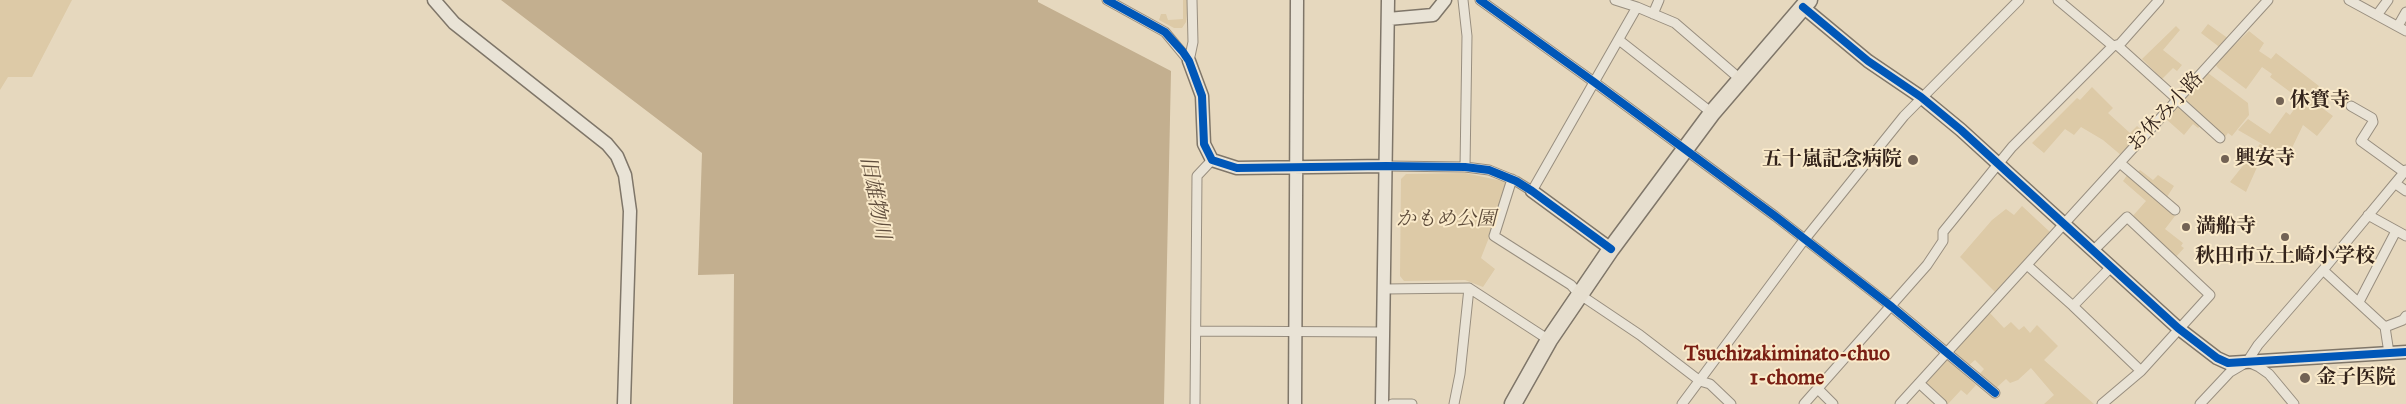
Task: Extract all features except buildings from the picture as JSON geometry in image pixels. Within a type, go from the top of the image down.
[{"type":"highway","points":[[1513,404],[1549,340],[1611,249],[1712,113],[1806,4]]},
{"type":"street","points":[[434,0],[454,23],[607,144],[617,156],[625,175],[630,211],[624,404]]},
{"type":"street","points":[[1107,0],[1164,32],[1189,61],[1202,96],[1204,144],[1212,160],[1237,168],[1386,166],[1465,167],[1489,170],[1512,179],[1532,191],[1611,249]]},
{"type":"street","points":[[1189,61],[1193,42],[1192,0]]},
{"type":"street","points":[[1295,404],[1297,0]]},
{"type":"street","points":[[1382,404],[1388,0]]},
{"type":"street","points":[[1388,19],[1433,15],[1445,0]]},
{"type":"street","points":[[1463,0],[1467,36],[1465,167]]},
{"type":"street","points":[[1480,0],[1594,82],[1805,240],[1892,307],[1995,393]]},
{"type":"street","points":[[1615,0],[1675,23],[1740,79]]},
{"type":"street","points":[[1653,14],[1659,0]]},
{"type":"street","points":[[1682,404],[1805,240],[1921,97],[2019,0]]},
{"type":"street","points":[[2058,0],[2178,99],[2220,138]]},
{"type":"street","points":[[1804,404],[1892,307],[1932,257],[1942,241],[1943,232],[2027,129],[2115,46],[2159,0]]},
{"type":"street","name":"お休み小路","points":[[1906,402],[1919,383],[2268,0]]},
{"type":"street","points":[[2349,0],[2406,31]]},
{"type":"street","points":[[2377,16],[2388,0]]},
{"type":"street","points":[[1806,4],[1868,61],[1921,97],[1999,164],[2178,328],[2217,358],[2228,364],[2406,352]]},
{"type":"street","points":[[1532,191],[1637,7]]},
{"type":"street","points":[[2398,26],[2406,12]]},
{"type":"street","points":[[1619,40],[1712,113]]},
{"type":"street","points":[[2200,404],[2230,372],[2247,362],[2258,345],[2396,184],[2405,171],[2361,142],[2373,122],[2372,118],[2351,106]]},
{"type":"street","points":[[1195,404],[1197,176],[1212,160]]},
{"type":"street","points":[[2120,163],[2175,210]]},
{"type":"street","points":[[1512,179],[1494,236],[1571,285],[1579,294],[1640,335],[1700,381],[1710,384],[1731,404]]},
{"type":"street","points":[[2396,184],[2406,191]]},
{"type":"street","points":[[2368,215],[2406,236]]},
{"type":"street","points":[[2094,250],[2126,217],[2210,294],[2141,371],[2102,404]]},
{"type":"street","points":[[2359,302],[2396,231]]},
{"type":"street","points":[[2027,265],[2141,371]]},
{"type":"street","points":[[2073,306],[2112,266]]},
{"type":"street","points":[[2323,270],[2385,327],[2389,352]]},
{"type":"street","points":[[1385,289],[1469,288],[1549,340]]},
{"type":"street","points":[[1454,404],[1460,374],[1469,288]]},
{"type":"street","points":[[2385,327],[2404,320],[2406,316]]},
{"type":"street","points":[[1196,332],[1296,334],[1383,332]]},
{"type":"street","points":[[2247,362],[2269,374],[2294,404]]},
{"type":"street","points":[[1919,383],[1942,404]]},
{"type":"street","points":[[1818,389],[1833,404]]},
{"type":"street","points":[[1392,404],[1412,404]]},
{"type":"green space","points":[[0,0],[72,0],[32,77],[8,77],[0,90]]},
{"type":"green space","points":[[1183,0],[1188,0],[1188,6],[1186,22],[1182,28],[1174,28],[1159,20],[1161,14],[1166,14],[1168,20],[1183,19]]},
{"type":"green space","points":[[2208,24],[2229,39],[2222,49],[2201,33]]},
{"type":"green space","points":[[2176,26],[2180,30],[2163,50],[2182,65],[2177,71],[2173,68],[2162,79],[2142,59]]},
{"type":"green space","points":[[2249,31],[2264,43],[2259,51],[2271,59],[2276,53],[2319,86],[2310,99],[2333,116],[2317,136],[2303,125],[2292,148],[2283,156],[2238,130],[2248,119],[2270,134],[2286,112],[2290,115],[2301,100],[2270,77],[2272,74],[2262,67],[2246,89],[2215,64]]},
{"type":"green space","points":[[2208,73],[2248,103],[2249,115],[2232,136],[2228,133],[2225,137],[2183,100]]},
{"type":"green space","points":[[2092,87],[2113,108],[2108,113],[2130,133],[2137,126],[2144,132],[2122,156],[2103,140],[2081,127],[2074,135],[2065,129],[2044,153],[2032,143],[2077,98],[2080,100]]},
{"type":"green space","points":[[2178,106],[2201,125],[2198,128],[2193,124],[2184,135],[2166,119]]},
{"type":"green space","points":[[2260,144],[2266,147],[2246,192],[2230,182]]},
{"type":"green space","points":[[2140,170],[2153,180],[2158,175],[2174,186],[2167,197],[2136,173]]},
{"type":"green space","name":"かもめ公園","points":[[1465,173],[1507,182],[1497,217],[1481,258],[1495,269],[1483,287],[1465,280],[1404,281],[1400,276],[1401,179],[1406,174]]},
{"type":"green space","points":[[2128,174],[2175,216],[2165,229],[2183,243],[2181,246],[2184,248],[2175,258],[2131,218],[2146,201],[2123,181]]},
{"type":"green space","points":[[2022,206],[2050,232],[1997,294],[1960,257],[1992,220],[2006,209],[2014,215]]},
{"type":"green space","points":[[1989,312],[2004,328],[2011,322],[2019,330],[2024,326],[2030,333],[2037,325],[2058,346],[2044,360],[2094,404],[2044,404],[2054,395],[2031,368],[2018,380],[2010,383],[2006,379],[1995,389],[1978,376],[1984,369],[1975,360],[1968,366],[1955,354],[1957,349]]},
{"type":"green space","points":[[1947,360],[1976,385],[1967,395],[1961,390],[1948,404],[1925,383]]},
{"type":"water","name":"旧雄物川","points":[[501,0],[1038,0],[1038,2],[1171,71],[1164,404],[733,404],[734,274],[698,275],[702,153]]},
{"type":"cycle path","points":[[1107,0],[1165,32],[1189,61],[1202,96],[1204,144],[1212,160],[1237,168],[1386,166],[1465,167],[1489,170],[1516,181],[1532,191],[1611,249]]},
{"type":"cycle path","points":[[1480,0],[1775,216],[1892,307],[1995,393]]},
{"type":"cycle path","points":[[1803,7],[1868,61],[1921,97],[1961,130],[2178,328],[2217,358],[2228,363],[2406,352]]},
{"type":"place","name":"休寳寺","points":[[2280,101]]},
{"type":"place","name":"興安寺","points":[[2225,159]]},
{"type":"place","name":"五十嵐記念病院","points":[[1913,160]]},
{"type":"place","name":"満船寺","points":[[2186,227]]},
{"type":"place","name":"秋田市立土崎小学校","points":[[2285,237]]},
{"type":"place","name":"金子医院","points":[[2305,378]]},
{"type":"district","name":"Tsuchizakiminato-chuo 1-chome","points":[[1787,367]]}]
